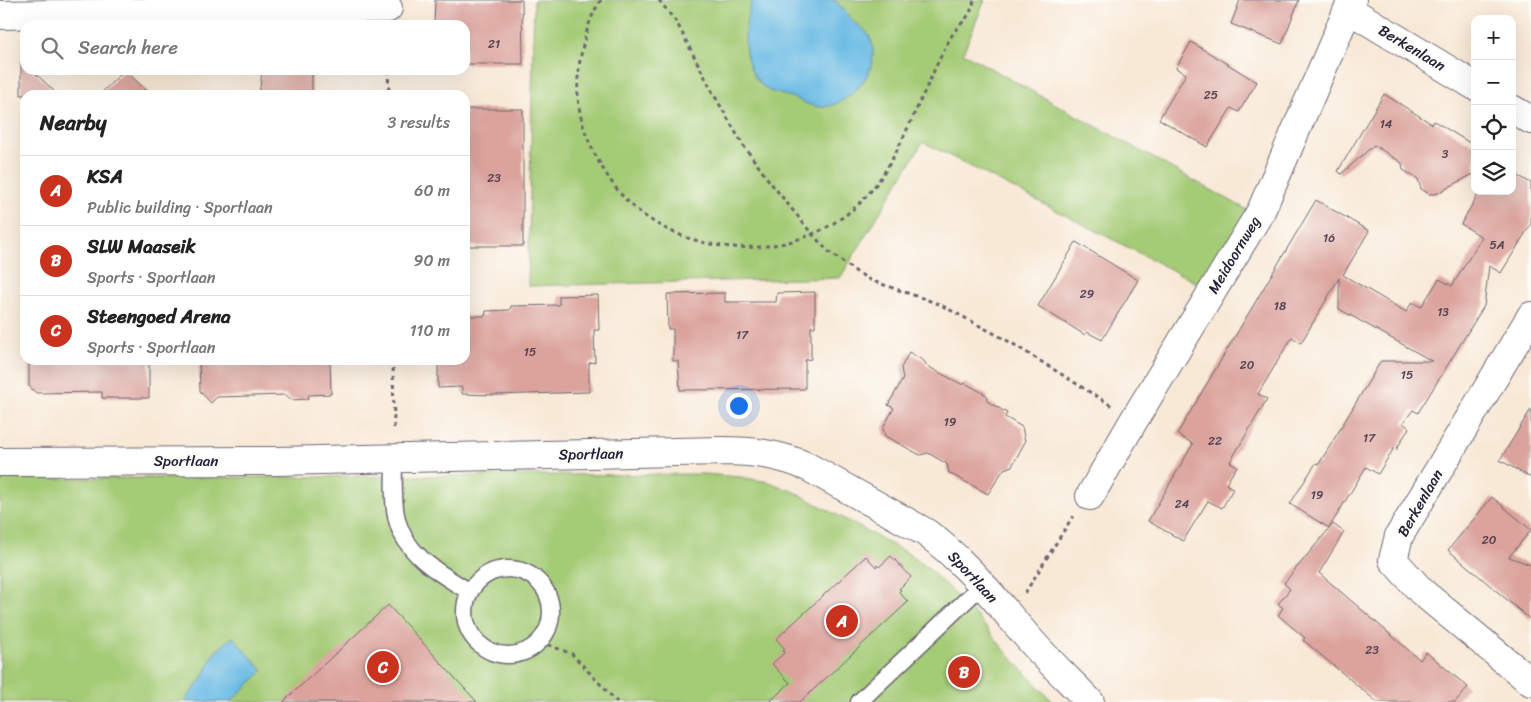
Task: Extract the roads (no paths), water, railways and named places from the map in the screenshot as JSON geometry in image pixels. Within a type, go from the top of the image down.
[{"type":"street","name":"Berkenlaan","points":[[1350,5],[1471,83]]},
{"type":"street","name":"Meidoornweg","points":[[1090,496],[1261,211],[1350,5]]},
{"type":"street","points":[[0,15],[388,8]]},
{"type":"street","points":[[1516,111],[1531,120]]},
{"type":"street","name":"Berkenlaan","points":[[1531,316],[1399,536],[1393,560],[1422,592],[1531,682]]},
{"type":"street","name":"Sportlaan","points":[[0,462],[277,461],[721,450],[769,454],[790,459],[808,467],[925,532],[951,552],[1090,702]]},
{"type":"lane","points":[[394,458],[394,499],[397,521],[403,536],[424,562],[470,592]]},
{"type":"lane","points":[[506,569],[520,570],[534,577],[544,587],[550,600],[552,615],[549,629],[541,642],[530,651],[517,656],[502,656],[489,652],[478,644],[469,632],[465,619],[465,605],[470,592],[479,580],[491,572],[506,569]]},
{"type":"lane","points":[[859,702],[982,586]]},
{"type":"water","points":[[753,0],[833,0],[836,2],[870,38],[873,49],[872,60],[869,72],[863,82],[845,99],[824,107],[815,106],[769,91],[760,83],[748,62],[745,36],[746,23]]},
{"type":"water","points":[[233,637],[263,671],[230,702],[188,702],[186,699],[202,679],[215,652]]},
{"type":"place","name":"KSA","points":[[842,621]]},
{"type":"place","name":"Steengoed Arena","points":[[383,667]]},
{"type":"place","name":"SLW Maaseik","points":[[964,672]]}]
